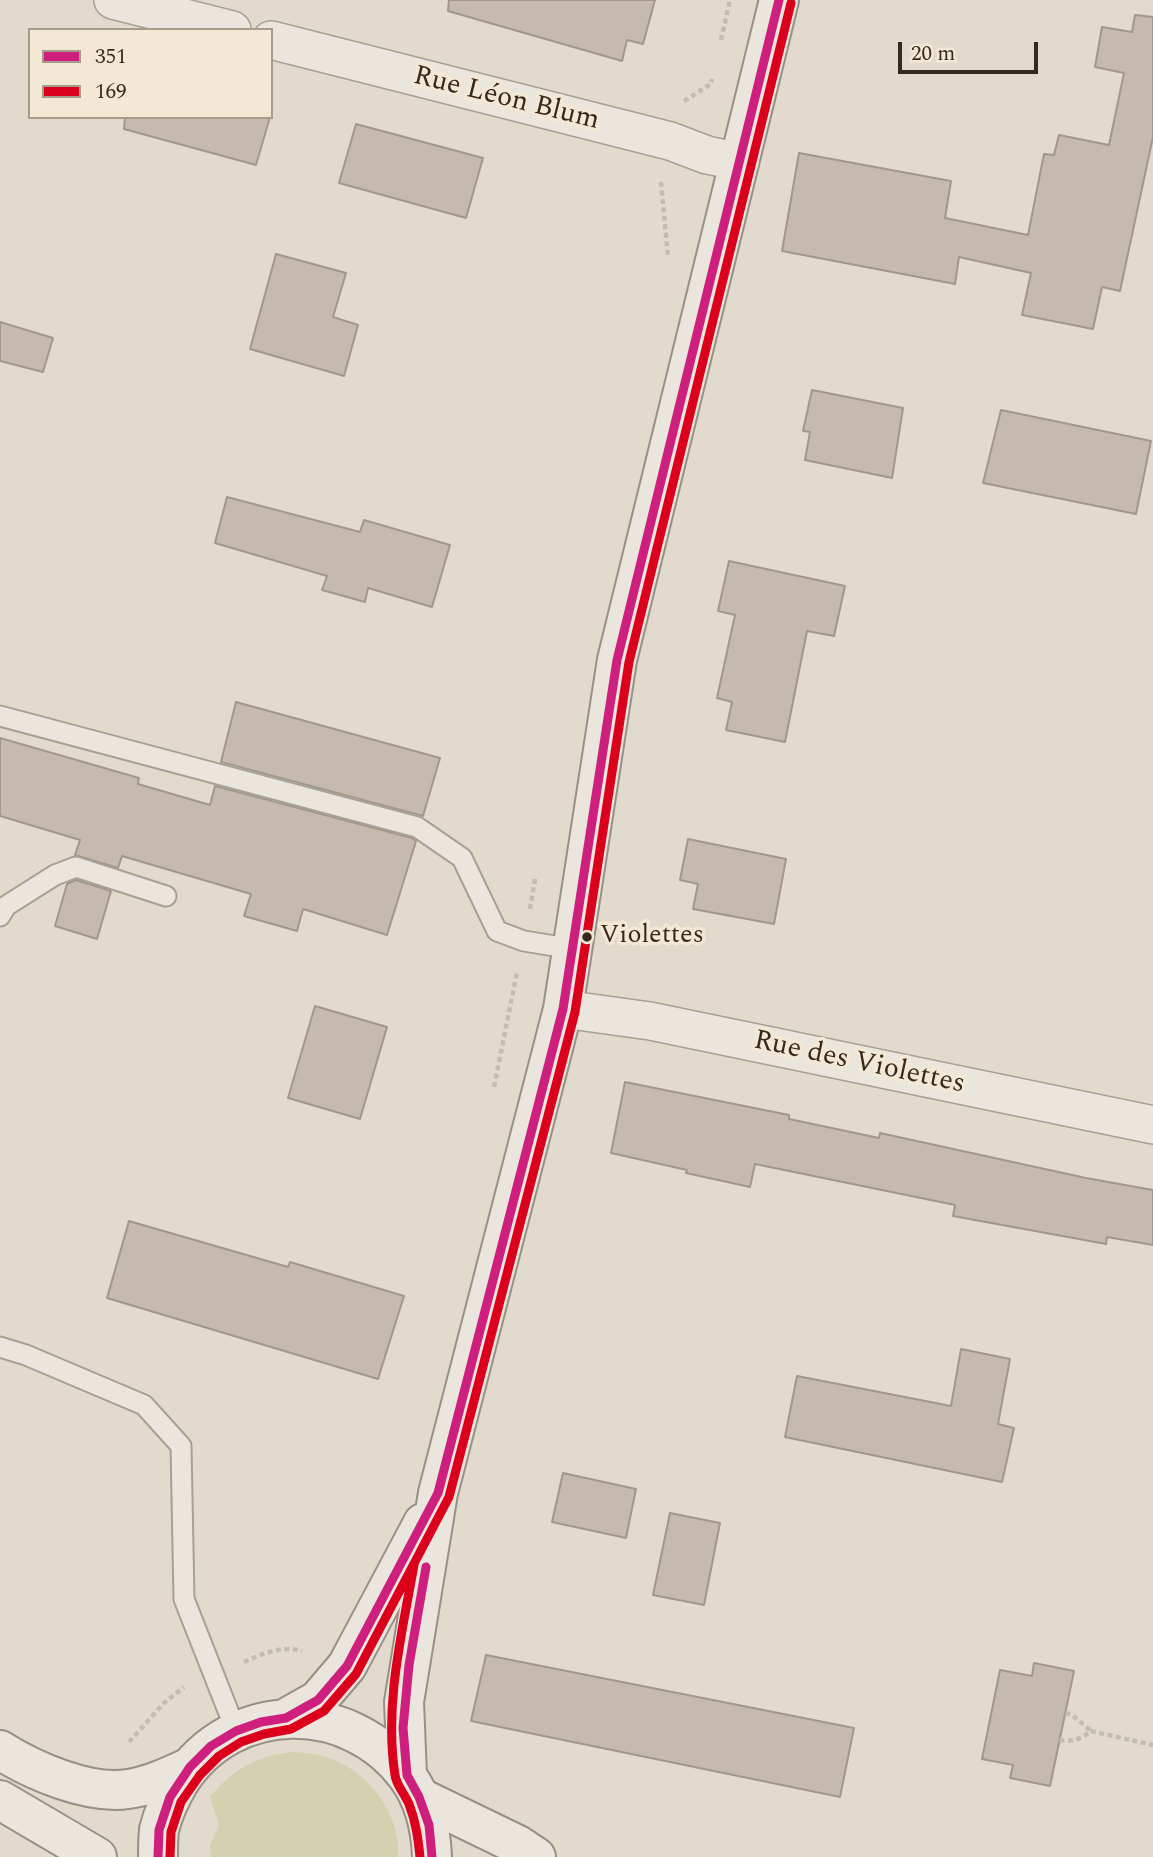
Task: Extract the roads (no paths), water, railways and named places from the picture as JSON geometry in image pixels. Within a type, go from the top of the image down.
[{"type":"main road","points":[[432,1857],[429,1825],[413,1786],[404,1702],[438,1493],[563,1009],[617,660],[779,0]]},
{"type":"main road","points":[[286,1718],[318,1700],[347,1666],[438,1493]]},
{"type":"main road","points":[[158,1857],[159,1830],[170,1797],[190,1767],[211,1746],[236,1731],[261,1722],[286,1718],[321,1720],[353,1732],[383,1750],[413,1786],[536,1857]]},
{"type":"main road","points":[[0,1750],[51,1776],[90,1787],[127,1790],[155,1783],[190,1767]]},
{"type":"main road","points":[[0,1800],[97,1857]]},
{"type":"street","points":[[113,0],[224,28]]},
{"type":"street","name":"Rue Léon Blum","points":[[273,41],[670,141],[707,155],[740,162]]},
{"type":"street","name":"Rue des Violettes","points":[[563,1009],[650,1021],[1153,1125]]},
{"type":"lane","points":[[0,716],[417,827],[463,858],[497,931],[524,941],[573,949]]},
{"type":"lane","points":[[0,916],[6,906],[55,875],[76,867],[166,896]]},
{"type":"lane","points":[[0,1347],[26,1355],[144,1405],[181,1446],[184,1599],[236,1731]]},
{"type":"place","name":"Violettes","points":[[587,937]]}]
